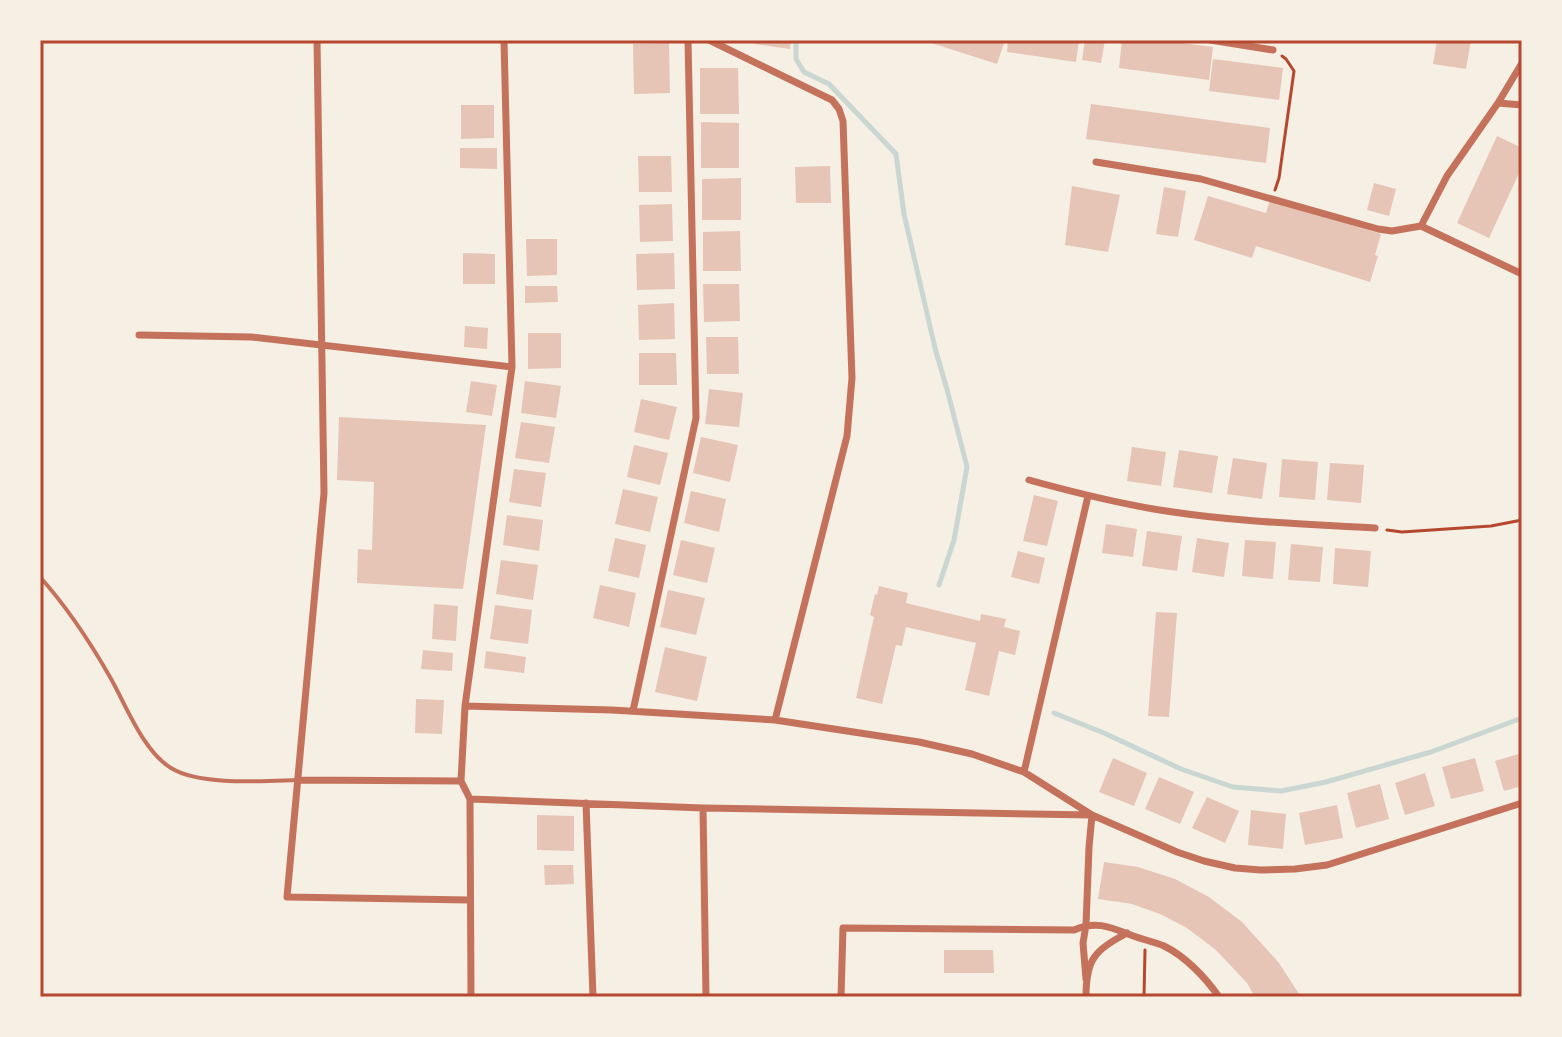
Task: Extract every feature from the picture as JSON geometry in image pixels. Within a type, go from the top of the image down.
[{"type":"street","points":[[317,40],[324,493],[287,897],[469,900]]},
{"type":"street","points":[[471,997],[470,799],[461,781],[465,706],[512,367],[504,40]]},
{"type":"street","points":[[633,711],[696,418],[688,40]]},
{"type":"street","points":[[709,40],[832,100],[843,121],[852,378],[847,436],[775,720]]},
{"type":"street","points":[[1210,40],[1273,50]]},
{"type":"street","points":[[1421,226],[1447,176],[1522,63]]},
{"type":"street","points":[[1498,103],[1522,105]]},
{"type":"street","points":[[1096,162],[1201,179],[1378,229],[1392,231],[1421,226],[1522,274]]},
{"type":"street","points":[[139,335],[251,337],[512,367]]},
{"type":"street","points":[[1029,480],[1088,496],[1188,514],[1375,528]]},
{"type":"street","points":[[1024,772],[1088,496]]},
{"type":"street","points":[[465,706],[633,711],[775,720],[919,742],[972,754],[1024,772],[1092,815],[1204,861],[1235,868],[1283,870],[1327,865],[1522,803]]},
{"type":"street","points":[[298,780],[461,781]]},
{"type":"street","points":[[470,799],[703,808],[1092,815]]},
{"type":"street","points":[[586,803],[593,997]]},
{"type":"street","points":[[703,808],[706,997]]},
{"type":"street","points":[[1086,997],[1083,955],[1092,815]]},
{"type":"street","points":[[841,997],[843,928],[1074,930],[1086,925],[1115,927],[1168,948],[1191,966],[1219,997]]},
{"type":"street","points":[[1086,979],[1097,952],[1127,933]]},
{"type":"lane","points":[[40,577],[59,597],[151,749],[171,768],[201,778],[253,782],[298,780]]},
{"type":"path","points":[[1273,50],[1286,59],[1294,71],[1279,178],[1273,198]]},
{"type":"path","points":[[1375,528],[1402,532],[1491,526],[1522,520]]},
{"type":"path","points":[[1136,947],[1151,952]]},
{"type":"path","points":[[1144,997],[1145,950]]},
{"type":"building","points":[[756,40],[791,40],[790,49],[755,44]]},
{"type":"building","points":[[922,40],[1005,40],[997,64]]},
{"type":"building","points":[[1008,40],[1079,40],[1076,62],[1007,52]]},
{"type":"building","points":[[1085,40],[1105,40],[1101,63],[1082,60]]},
{"type":"building","points":[[1122,40],[1159,40],[1213,47],[1209,80],[1119,68]]},
{"type":"building","points":[[1437,40],[1471,40],[1466,69],[1433,64]]},
{"type":"building","points":[[669,43],[670,93],[634,94],[633,44]]},
{"type":"building","points":[[1213,59],[1283,68],[1279,100],[1209,91]]},
{"type":"building","points":[[700,68],[738,68],[739,114],[700,114]]},
{"type":"building","points":[[1091,104],[1270,128],[1266,163],[1086,139]]},
{"type":"building","points":[[461,105],[494,105],[494,138],[461,139]]},
{"type":"building","points":[[701,122],[739,123],[739,168],[701,168]]},
{"type":"building","points":[[1497,136],[1522,148],[1522,167],[1489,238],[1457,223]]},
{"type":"building","points":[[460,148],[497,148],[497,169],[460,168]]},
{"type":"building","points":[[638,156],[671,156],[672,192],[639,192]]},
{"type":"building","points":[[830,166],[831,203],[796,203],[795,167]]},
{"type":"building","points":[[741,178],[741,220],[702,220],[702,179]]},
{"type":"building","points":[[1374,183],[1396,189],[1389,216],[1367,210]]},
{"type":"building","points":[[1072,186],[1120,195],[1108,252],[1065,245]]},
{"type":"building","points":[[1164,187],[1186,191],[1178,237],[1156,234]]},
{"type":"building","points":[[1208,196],[1266,213],[1270,200],[1381,234],[1370,282],[1256,246],[1252,258],[1194,240]]},
{"type":"building","points":[[672,204],[673,241],[640,242],[639,205]]},
{"type":"building","points":[[740,231],[741,271],[703,271],[703,232]]},
{"type":"building","points":[[526,239],[557,239],[557,275],[527,276]]},
{"type":"building","points":[[463,253],[495,254],[495,284],[463,284]]},
{"type":"building","points":[[674,253],[675,289],[637,290],[636,254]]},
{"type":"building","points":[[703,284],[739,284],[740,321],[704,322]]},
{"type":"building","points":[[525,286],[557,286],[558,302],[525,303]]},
{"type":"building","points":[[674,303],[675,339],[639,340],[638,305]]},
{"type":"building","points":[[465,326],[488,328],[487,349],[464,347]]},
{"type":"building","points":[[528,333],[561,333],[561,368],[528,369]]},
{"type":"building","points":[[706,337],[738,337],[739,374],[707,374]]},
{"type":"building","points":[[639,353],[676,353],[677,385],[639,385]]},
{"type":"building","points":[[471,381],[497,385],[492,416],[466,412]]},
{"type":"building","points":[[525,381],[561,386],[556,418],[521,413]]},
{"type":"building","points":[[709,389],[743,393],[739,427],[705,424]]},
{"type":"building","points":[[641,399],[677,407],[669,440],[634,432]]},
{"type":"building","points":[[339,417],[486,425],[463,589],[357,583],[358,549],[372,550],[374,482],[337,480]]},
{"type":"building","points":[[521,422],[555,427],[549,463],[515,458]]},
{"type":"building","points":[[701,437],[738,445],[730,482],[693,473]]},
{"type":"building","points":[[634,445],[668,453],[660,485],[627,477]]},
{"type":"building","points":[[1132,447],[1166,452],[1161,486],[1127,481]]},
{"type":"building","points":[[1179,450],[1218,456],[1212,493],[1173,487]]},
{"type":"building","points":[[1233,458],[1267,463],[1262,499],[1227,494]]},
{"type":"building","points":[[1282,459],[1318,462],[1315,500],[1279,497]]},
{"type":"building","points":[[1330,463],[1364,465],[1361,503],[1327,500]]},
{"type":"building","points":[[514,469],[546,473],[541,507],[509,502]]},
{"type":"building","points":[[623,489],[658,497],[650,532],[615,524]]},
{"type":"building","points":[[691,491],[726,499],[719,532],[684,523]]},
{"type":"building","points":[[1034,495],[1058,501],[1047,546],[1023,541]]},
{"type":"building","points":[[507,515],[543,520],[539,551],[503,545]]},
{"type":"building","points":[[1106,524],[1137,529],[1133,557],[1102,553]]},
{"type":"building","points":[[1147,531],[1182,536],[1177,571],[1142,566]]},
{"type":"building","points":[[615,538],[646,545],[639,578],[608,571]]},
{"type":"building","points":[[1197,538],[1229,543],[1224,577],[1192,572]]},
{"type":"building","points":[[681,540],[715,548],[707,583],[673,575]]},
{"type":"building","points":[[1245,540],[1276,542],[1273,579],[1242,576]]},
{"type":"building","points":[[1291,544],[1323,547],[1320,582],[1288,580]]},
{"type":"building","points":[[1335,548],[1371,551],[1368,587],[1333,584]]},
{"type":"building","points":[[1018,551],[1045,558],[1039,584],[1011,577]]},
{"type":"building","points":[[501,560],[538,565],[533,600],[496,594]]},
{"type":"building","points":[[600,585],[636,593],[629,627],[593,618]]},
{"type":"building","points":[[879,586],[908,593],[906,603],[980,621],[981,614],[1006,619],[1004,627],[1020,631],[1015,655],[999,651],[989,696],[965,690],[976,643],[906,627],[902,646],[896,645],[882,704],[856,698],[874,617],[870,615]]},
{"type":"building","points":[[668,590],[705,598],[696,635],[660,627]]},
{"type":"building","points":[[434,604],[458,606],[456,641],[432,639]]},
{"type":"building","points":[[495,605],[532,610],[528,644],[490,639]]},
{"type":"building","points":[[1156,612],[1177,613],[1169,717],[1148,716]]},
{"type":"building","points":[[665,647],[707,657],[697,701],[655,692]]},
{"type":"building","points":[[423,650],[453,653],[452,671],[421,669]]},
{"type":"building","points":[[486,651],[526,657],[524,673],[484,668]]},
{"type":"building","points":[[416,699],[444,700],[442,734],[415,733]]},
{"type":"building","points":[[1522,753],[1522,786],[1504,791],[1495,761]]},
{"type":"building","points":[[1113,758],[1147,773],[1134,806],[1099,792]]},
{"type":"building","points":[[1475,758],[1484,791],[1451,799],[1442,767]]},
{"type":"building","points":[[1425,773],[1435,806],[1405,815],[1395,783]]},
{"type":"building","points":[[1159,777],[1194,792],[1180,824],[1145,809]]},
{"type":"building","points":[[1380,784],[1389,819],[1356,828],[1347,793]]},
{"type":"building","points":[[1207,797],[1239,811],[1225,843],[1192,828]]},
{"type":"building","points":[[1337,805],[1343,838],[1305,845],[1299,813]]},
{"type":"building","points":[[1251,810],[1286,814],[1283,849],[1248,845]]},
{"type":"building","points":[[537,815],[574,816],[574,851],[537,850]]},
{"type":"building","points":[[1104,862],[1138,867],[1175,879],[1209,897],[1242,922],[1279,963],[1301,997],[1255,997],[1247,983],[1216,950],[1187,928],[1132,904],[1098,899]]},
{"type":"building","points":[[544,865],[573,865],[574,884],[545,885]]},
{"type":"building","points":[[944,950],[993,950],[994,973],[944,973]]},
{"type":"waterway","points":[[796,40],[796,59],[804,72],[829,84],[896,154],[904,214],[967,467],[954,540],[939,585]]},
{"type":"waterway","points":[[1054,713],[1181,769],[1233,787],[1281,791],[1326,782],[1431,752],[1522,718]]}]
